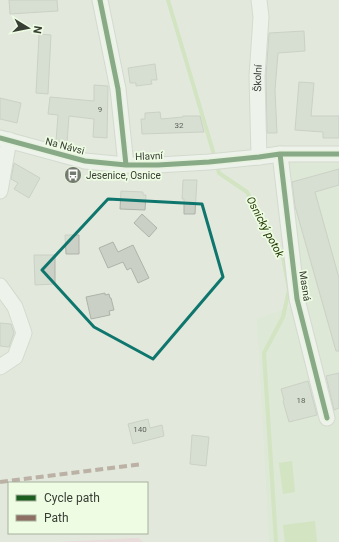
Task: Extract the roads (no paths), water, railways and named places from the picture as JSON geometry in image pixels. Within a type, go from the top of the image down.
[{"type":"street","name":"Hlavní","points":[[100,0],[118,89],[126,165],[209,162],[280,154],[339,154]]},
{"type":"street","name":"Školní","points":[[258,157],[257,76],[261,17],[259,0]]},
{"type":"street","name":"Na Návsi","points":[[5,139],[85,161],[126,165]]},
{"type":"street","points":[[0,191],[5,139]]},
{"type":"street","name":"Masná","points":[[280,154],[297,299],[327,418]]},
{"type":"street","points":[[0,286],[15,307],[24,333],[15,357],[0,367]]},
{"type":"waterway","name":"Osnický potok","points":[[168,0],[215,158]]},
{"type":"waterway","name":"Osnický potok","points":[[217,165],[219,173],[247,192],[283,257],[289,290],[283,317],[264,353],[276,542]]},
{"type":"place","name":"Jesenice, Osnice","points":[[73,175]]}]
